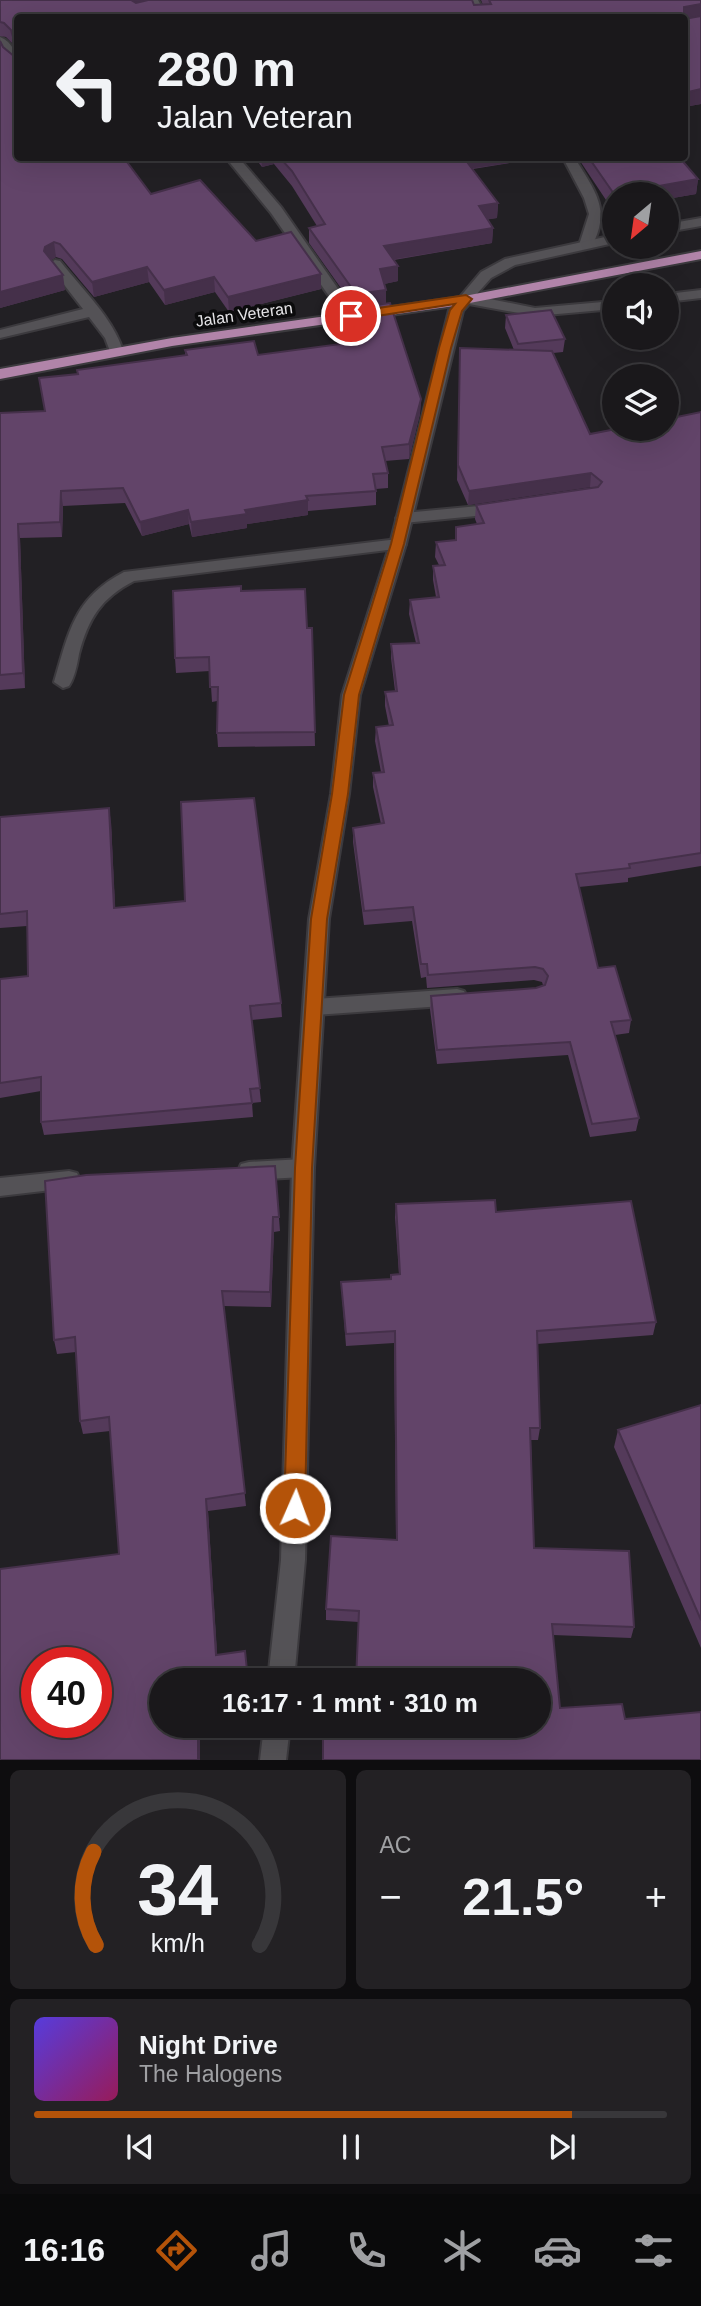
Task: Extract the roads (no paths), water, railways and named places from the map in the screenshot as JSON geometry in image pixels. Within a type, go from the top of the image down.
[{"type":"highway","name":"Jalan Veteran","points":[[0,374],[116,351],[466,299],[701,255]]},
{"type":"street","points":[[0,41],[14,60]]},
{"type":"street","points":[[235,161],[276,210],[351,316]]},
{"type":"street","points":[[571,161],[591,198],[596,214],[586,245]]},
{"type":"street","points":[[679,226],[701,222]]},
{"type":"street","points":[[282,1668],[293,1560],[303,1168],[319,919],[340,794],[351,695],[398,544],[456,310],[486,275],[510,262],[602,242]]},
{"type":"street","points":[[55,264],[94,311],[112,337],[116,351]]},
{"type":"street","points":[[679,297],[701,294]]},
{"type":"street","points":[[466,299],[536,312],[602,306]]},
{"type":"street","points":[[404,518],[516,508]]},
{"type":"street","points":[[63,682],[84,611],[98,593],[130,576],[398,544]]},
{"type":"street","points":[[315,1007],[480,995]]},
{"type":"street","points":[[234,1171],[303,1168]]},
{"type":"street","points":[[0,1187],[95,1178]]},
{"type":"street","points":[[274,1760],[276,1738]]},
{"type":"lane","points":[[0,334],[94,311]]}]
